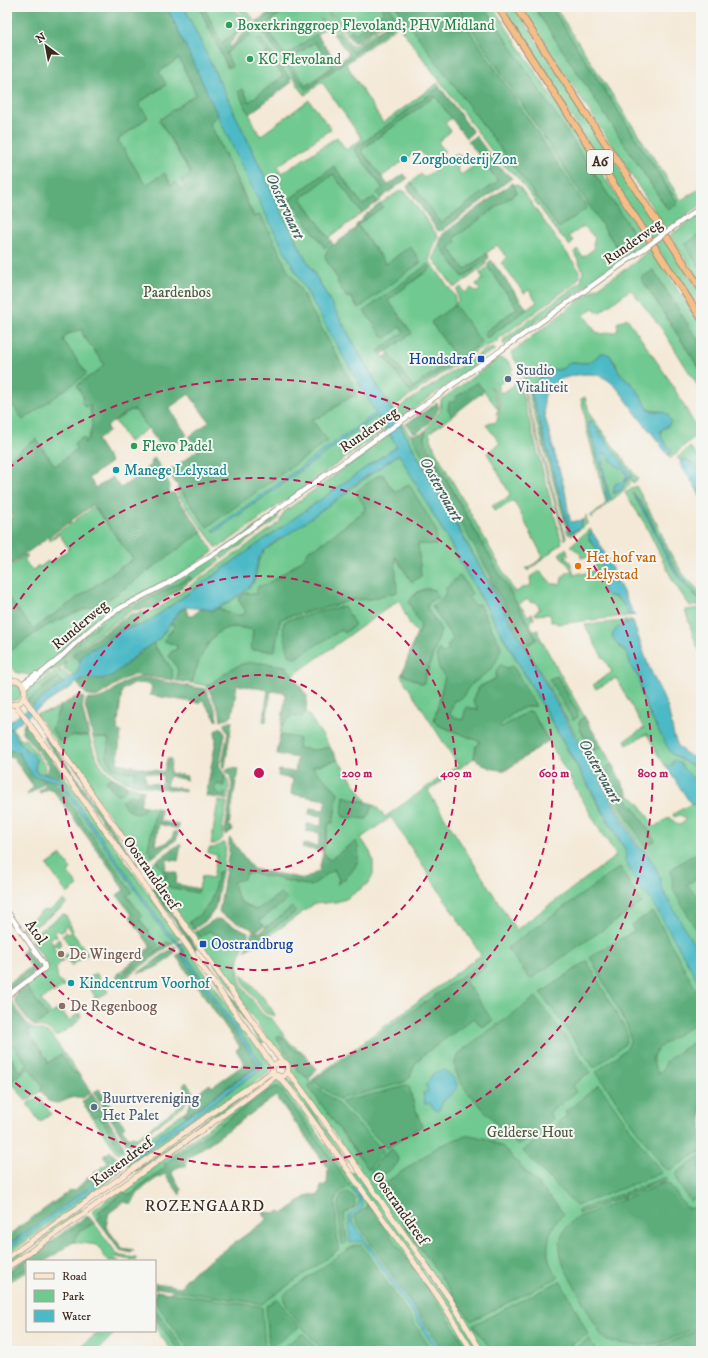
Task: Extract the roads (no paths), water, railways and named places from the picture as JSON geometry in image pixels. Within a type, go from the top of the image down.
[{"type":"highway","name":"A6","points":[[498,7],[701,318]]},
{"type":"highway","name":"A6","points":[[516,7],[701,289]]},
{"type":"main road","points":[[7,674],[10,681],[18,681],[23,685],[25,693],[24,698],[20,702],[15,704],[7,704]]},
{"type":"main road","name":"Oostranddreef","points":[[24,698],[271,1047],[277,1063]]},
{"type":"main road","name":"Oostranddreef","points":[[15,704],[28,720],[266,1056],[277,1063]]},
{"type":"main road","points":[[277,1063],[287,1066],[279,1075],[275,1070],[277,1063]]},
{"type":"main road","name":"Oostranddreef","points":[[279,1075],[295,1082],[450,1300],[481,1351]]},
{"type":"main road","name":"Oostranddreef","points":[[279,1075],[434,1291],[472,1351]]},
{"type":"main road","name":"Kustendreef","points":[[7,1268],[279,1075]]},
{"type":"main road","name":"Kustendreef","points":[[7,1258],[235,1096],[279,1075]]},
{"type":"street","name":"Runderweg","points":[[23,685],[48,667],[104,618],[183,574],[217,552],[701,207]]},
{"type":"street","name":"Atol","points":[[7,911],[44,964],[45,968],[7,996]]},
{"type":"water","points":[[167,7],[184,7],[301,250],[637,846],[646,853],[659,875],[661,887],[701,957],[701,986],[652,901],[647,894],[643,892],[625,861],[626,851],[399,454],[351,487],[346,493],[290,533],[276,541],[264,551],[258,560],[254,581],[245,591],[213,610],[185,607],[179,611],[159,639],[140,652],[113,675],[101,679],[81,679],[10,729],[27,752],[30,751],[36,759],[35,770],[37,773],[54,776],[61,780],[166,930],[179,943],[184,953],[261,1063],[262,1067],[260,1070],[129,1162],[128,1160],[138,1150],[259,1066],[181,954],[179,947],[158,924],[59,783],[33,776],[18,752],[7,751],[7,724],[76,674],[84,654],[101,645],[121,630],[148,622],[397,447],[386,427],[377,416],[215,532],[213,530],[376,413],[304,287],[266,215]]},
{"type":"water","points":[[601,353],[610,355],[619,372],[637,390],[648,409],[667,414],[671,422],[661,430],[661,437],[672,452],[667,454],[621,393],[607,379],[588,374],[576,375],[555,382],[549,387],[545,394],[544,409],[565,491],[570,520],[572,522],[582,520],[578,528],[570,532],[530,388],[539,380],[545,369],[562,369],[571,362],[587,363],[592,361]]},
{"type":"water","points":[[589,421],[591,421],[632,476],[631,478],[628,478],[621,489],[613,493],[615,484],[625,481],[627,476],[624,470],[614,464],[606,453],[603,453],[602,464],[611,498],[607,501],[604,480],[588,424]]},
{"type":"water","points":[[684,459],[694,465],[701,474],[701,498],[693,482],[680,464]]},
{"type":"water","points":[[632,492],[648,515],[679,575],[701,601],[678,577]]},
{"type":"water","points":[[592,532],[601,546],[633,613],[632,615],[628,614],[619,599],[608,596],[604,591],[607,579],[600,562],[599,551],[589,539],[589,534]]},
{"type":"water","points":[[633,622],[649,667],[668,708],[674,736],[678,746],[685,753],[701,762],[701,769],[683,761],[671,753],[652,719],[641,693],[640,679],[631,667],[628,654],[616,643],[612,636],[620,626]]},
{"type":"water","points":[[674,760],[681,764],[683,768],[701,786],[701,805],[691,804],[667,768],[671,766]]},
{"type":"water","points":[[444,1070],[454,1080],[457,1088],[443,1101],[439,1110],[436,1111],[429,1103],[425,1104],[423,1093],[427,1092],[428,1090],[426,1086],[433,1073]]},
{"type":"water","points":[[119,1168],[115,1174],[7,1250],[8,1245]]},
{"type":"water","points":[[351,1187],[359,1195],[363,1205],[361,1210],[353,1216],[352,1222],[409,1301],[441,1351],[438,1351],[433,1346],[410,1309],[363,1242],[358,1241],[350,1243],[349,1216],[357,1209],[359,1205],[359,1200]]},
{"type":"place","name":"Boxerkringgroep Flevoland; PHV Midland","points":[[229,25]]},
{"type":"place","name":"KC Flevoland","points":[[250,59]]},
{"type":"place","name":"Zorgboederij Zon","points":[[404,159]]},
{"type":"place","name":"Hondsdraf","points":[[481,359]]},
{"type":"place","name":"Studio Vitaliteit","points":[[508,379]]},
{"type":"place","name":"Flevo Padel","points":[[134,446]]},
{"type":"place","name":"Manege Lelystad","points":[[116,470]]},
{"type":"place","name":"Het hof van Lelystad","points":[[578,566]]},
{"type":"place","name":"Oostrandbrug","points":[[203,944]]},
{"type":"place","name":"De Wingerd","points":[[61,954]]},
{"type":"place","name":"Kindcentrum Voorhof","points":[[71,983]]},
{"type":"place","name":"De Regenboog","points":[[62,1006]]},
{"type":"place","name":"Buurtvereniging Het Palet","points":[[94,1107]]},
{"type":"district","name":"ROZENGAARD","points":[[205,1206]]},
{"type":"water label","name":"Oostervaart","points":[[285,206]]},
{"type":"water label","name":"Oostervaart","points":[[441,489]]},
{"type":"water label","name":"Oostervaart","points":[[600,771]]},
{"type":"park label","name":"Paardenbos","points":[[177,292]]},
{"type":"park label","name":"Gelderse Hout","points":[[530,1132]]}]
